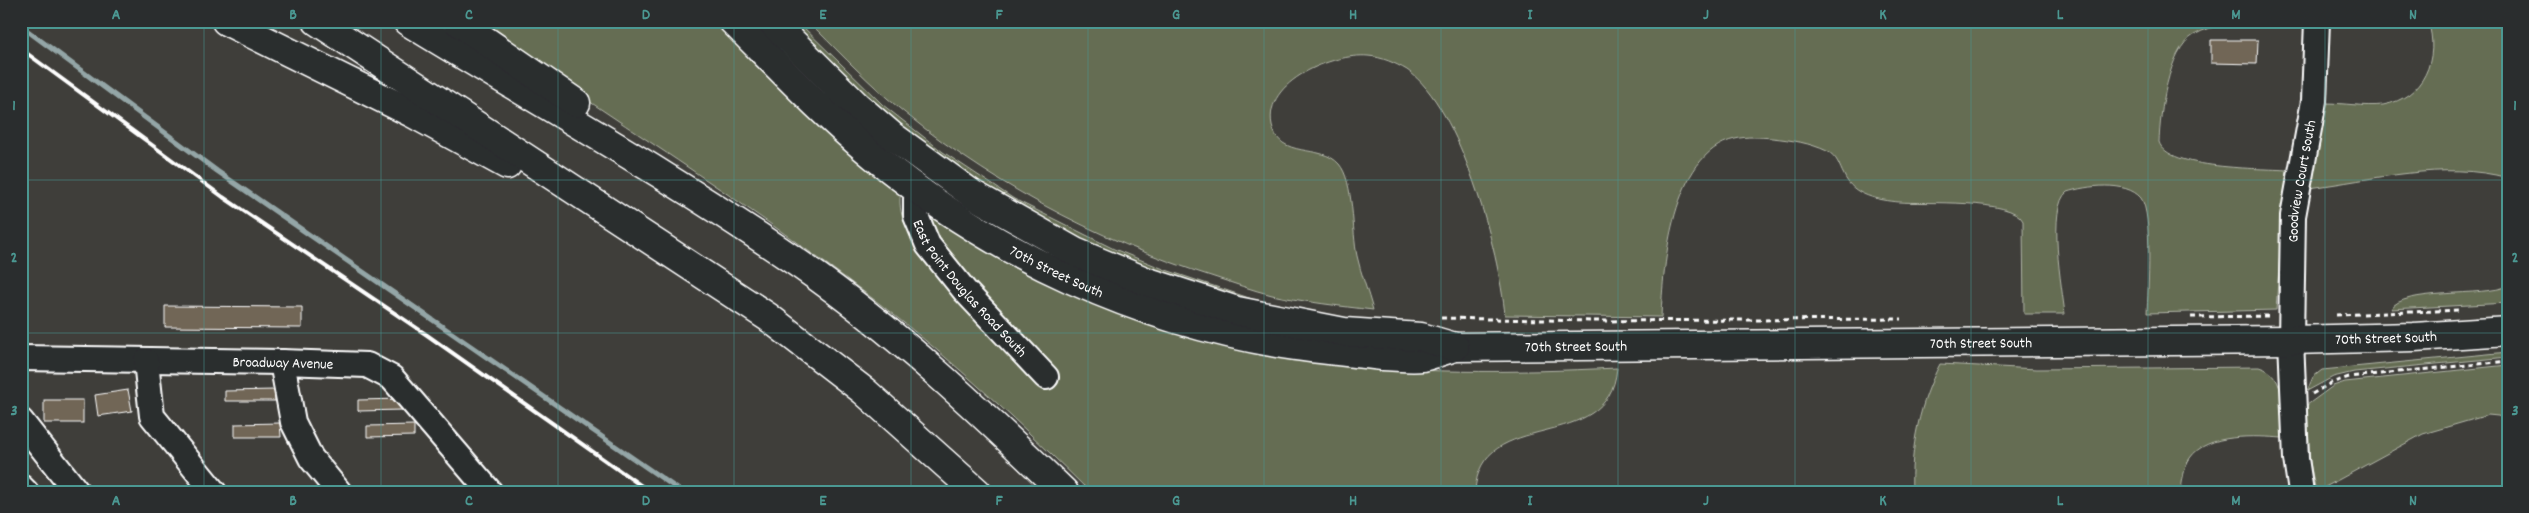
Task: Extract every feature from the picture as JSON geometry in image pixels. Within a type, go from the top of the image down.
[{"type":"main road","points":[[226,21],[419,117],[736,295]]},
{"type":"main road","points":[[318,21],[736,295],[864,391],[977,492]]},
{"type":"main road","points":[[407,21],[658,171],[803,267],[868,316],[958,392],[1064,492]]},
{"type":"main road","points":[[458,21],[599,118],[658,171]]},
{"type":"main road","name":"70th Street South","points":[[733,21],[836,123],[920,192],[991,237],[1062,275],[1139,308],[1173,319],[1253,339],[1344,353],[1421,357],[1455,347],[2291,340],[2508,331]]},
{"type":"main road","name":"70th Street South","points":[[771,21],[856,105],[913,153],[996,209],[1075,252],[1144,281],[1237,311],[1344,332],[1421,337],[1455,347]]},
{"type":"street","name":"Goodview Court South","points":[[2301,492],[2296,458],[2291,340],[2293,216],[2314,101],[2317,21]]},
{"type":"street","name":"East Point Douglas Road South","points":[[920,192],[915,204],[916,216],[928,245],[965,291],[1046,377]]},
{"type":"street","name":"Broadway Avenue","points":[[21,358],[282,362],[375,368],[392,378],[490,492]]},
{"type":"street","points":[[146,360],[152,416],[214,492]]},
{"type":"street","points":[[282,362],[293,422],[312,458],[340,492]]},
{"type":"street","points":[[21,421],[77,492]]},
{"type":"street","points":[[21,487],[26,492]]},
{"type":"path","points":[[2330,315],[2464,310]]},
{"type":"path","points":[[2189,317],[2259,316]]},
{"type":"path","points":[[1437,318],[1586,321],[1911,319]]},
{"type":"path","points":[[2293,403],[2331,383],[2349,377],[2508,361]]},
{"type":"green space","points":[[471,21],[718,21],[825,127],[901,190],[900,207],[905,223],[913,237],[937,262],[977,294],[930,228],[931,219],[934,217],[1304,361],[1382,368],[1460,371],[1617,368],[1609,396],[1592,413],[1570,424],[1520,438],[1498,448],[1482,465],[1475,492],[1090,492],[988,395],[935,348],[880,304],[729,195]]},
{"type":"green space","points":[[787,21],[797,21],[883,105],[943,152],[1014,199],[1114,249],[1166,270],[1267,304],[1159,274],[1093,247],[1001,199],[886,116]]},
{"type":"green space","points":[[808,21],[2266,21],[2229,24],[2210,28],[2194,35],[2185,42],[2178,54],[2167,83],[2161,115],[2159,142],[2166,151],[2179,158],[2197,163],[2237,168],[2287,170],[2276,310],[2147,313],[2149,254],[2145,207],[2141,198],[2134,192],[2106,186],[2067,192],[2061,200],[2058,214],[2057,249],[2065,314],[2024,314],[2023,221],[2016,214],[1986,205],[1899,202],[1867,196],[1848,182],[1836,159],[1827,151],[1794,141],[1744,137],[1714,149],[1697,166],[1684,188],[1675,214],[1669,242],[1661,317],[1505,315],[1495,255],[1486,220],[1460,147],[1444,115],[1426,89],[1407,70],[1388,61],[1368,56],[1337,59],[1304,73],[1289,83],[1278,95],[1272,109],[1272,125],[1276,136],[1283,143],[1331,158],[1339,164],[1344,172],[1350,195],[1357,256],[1373,310],[1322,304],[1272,295],[1169,262],[1126,245],[1083,225],[1001,181],[924,128],[887,98]]},
{"type":"green space","points":[[2428,21],[2508,21],[2508,178],[2484,173],[2434,171],[2408,173],[2309,188],[2325,103],[2383,105],[2397,101],[2409,94],[2418,85],[2430,62],[2432,49]]},
{"type":"green space","points":[[2508,286],[2508,303],[2391,309],[2398,302],[2410,298],[2481,291]]},
{"type":"green space","points":[[2508,352],[2508,357],[2354,372],[2333,377],[2307,391],[2313,377],[2322,370]]},
{"type":"green space","points":[[1940,364],[2037,369],[2259,367],[2269,371],[2279,387],[2282,407],[2282,438],[2233,438],[2208,444],[2190,458],[2184,474],[2181,492],[1912,492],[1913,459],[1918,426],[1927,394]]},
{"type":"green space","points":[[2508,365],[2508,420],[2488,415],[2423,434],[2316,492],[2310,463],[2307,405],[2333,386],[2345,382]]},
{"type":"building","points":[[2211,40],[2258,40],[2257,64],[2211,63]]},
{"type":"building","points":[[165,306],[302,307],[302,328],[165,327]]},
{"type":"building","points":[[128,390],[132,411],[98,416],[95,395]]},
{"type":"building","points":[[275,390],[275,401],[225,401],[225,391]]},
{"type":"building","points":[[402,399],[402,410],[358,411],[358,400]]},
{"type":"building","points":[[44,400],[83,400],[83,423],[44,423]]},
{"type":"building","points":[[280,423],[281,437],[235,437],[235,424]]},
{"type":"building","points":[[414,425],[414,436],[367,437],[367,426]]},
{"type":"waterway","points":[[21,26],[217,171],[682,492]]},
{"type":"railway","points":[[21,49],[223,197],[427,335],[650,492]]}]
